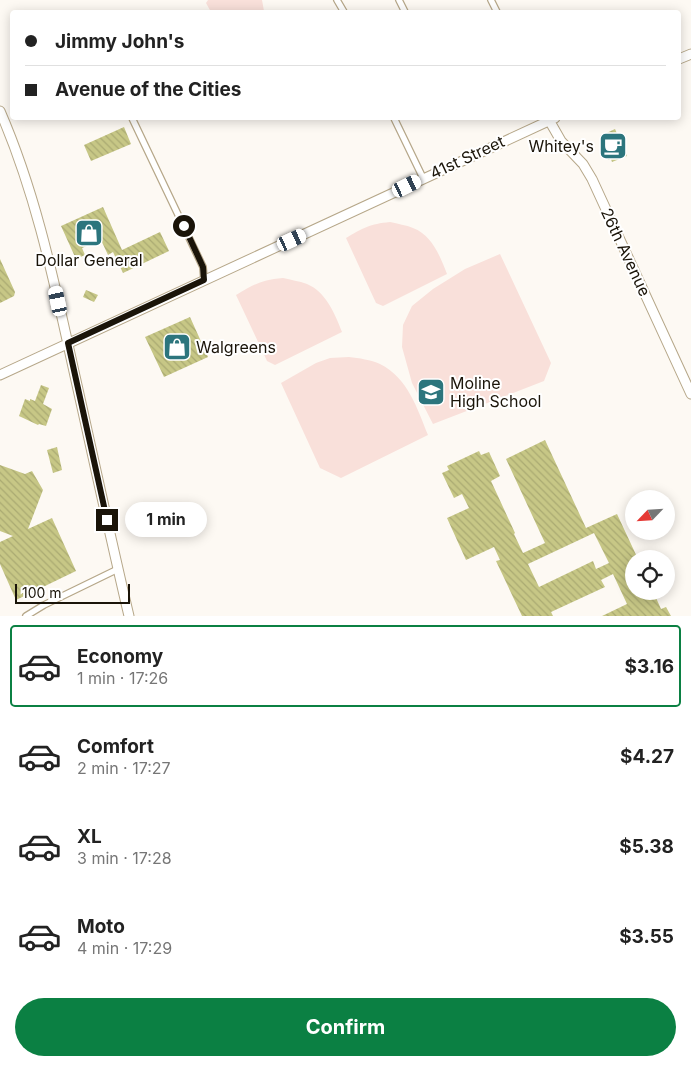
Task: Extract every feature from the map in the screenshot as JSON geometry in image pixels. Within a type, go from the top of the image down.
[{"type":"street","points":[[0,111],[31,194],[52,272],[129,616]]},
{"type":"street","points":[[133,120],[203,267],[204,280]]},
{"type":"street","points":[[395,120],[423,178]]},
{"type":"street","name":"41st Street","points":[[0,375],[546,120]]},
{"type":"street","name":"26th Avenue","points":[[551,120],[561,140],[583,164],[592,178],[691,394]]},
{"type":"street","points":[[26,616],[44,605],[118,569]]},
{"type":"shaded area","points":[[208,0],[262,0],[264,10],[210,10],[206,3]]},
{"type":"shaded area","points":[[390,222],[420,231],[438,253],[447,274],[383,306],[376,303],[346,238],[367,227]]},
{"type":"shaded area","points":[[500,254],[551,363],[544,381],[433,424],[412,383],[402,347],[403,325],[412,306],[433,289],[465,269]]},
{"type":"shaded area","points":[[283,278],[307,284],[320,292],[333,311],[342,332],[275,365],[267,361],[236,295],[258,283]]},
{"type":"shaded area","points":[[349,357],[373,361],[390,370],[398,377],[405,385],[420,414],[428,435],[341,478],[320,468],[281,383],[316,363],[330,358]]},
{"type":"building","points":[[124,127],[131,144],[91,161],[84,145]]},
{"type":"building","points":[[615,129],[627,156],[612,162],[611,159],[608,160],[603,149],[606,148],[600,136]]},
{"type":"building","name":"Dollar General","points":[[103,207],[122,250],[160,232],[169,251],[123,273],[113,252],[108,255],[101,240],[82,248],[85,255],[76,259],[61,226]]},
{"type":"building","points":[[0,259],[15,292],[14,296],[0,303]]},
{"type":"building","points":[[86,290],[98,295],[94,302],[83,297]]},
{"type":"building","name":"Walgreens","points":[[190,317],[208,357],[164,377],[145,337]]},
{"type":"building","points":[[41,385],[49,388],[43,404],[52,409],[46,426],[38,425],[19,416],[25,399],[35,401]]},
{"type":"building","points":[[545,440],[586,528],[617,514],[625,531],[625,540],[629,540],[634,550],[625,550],[625,600],[613,574],[601,580],[605,587],[551,612],[553,616],[522,616],[496,561],[500,560],[494,547],[466,560],[447,518],[469,508],[462,494],[454,498],[442,473],[449,470],[447,466],[479,451],[481,455],[489,452],[500,476],[491,481],[523,553],[545,543],[506,459]],"holes":[[[594,533],[609,563],[596,569],[593,561],[539,587],[528,564]]]},
{"type":"building","points":[[57,447],[62,470],[53,473],[47,450]]},
{"type":"building","points":[[0,465],[25,474],[32,471],[43,490],[28,529],[52,518],[76,571],[16,600],[0,564],[0,542],[13,536],[0,531]]},
{"type":"building","points":[[625,600],[657,600],[661,609],[666,607],[671,616],[602,616],[627,604]]},
{"type":"place","name":"Whitey's","points":[[613,146]]},
{"type":"place","name":"Dollar General","points":[[89,233]]},
{"type":"place","name":"Walgreens","points":[[177,347]]},
{"type":"place","name":"Moline High School","points":[[431,392]]},
{"type":"route","points":[[107,520],[68,343],[204,280],[203,267],[184,226]]}]
